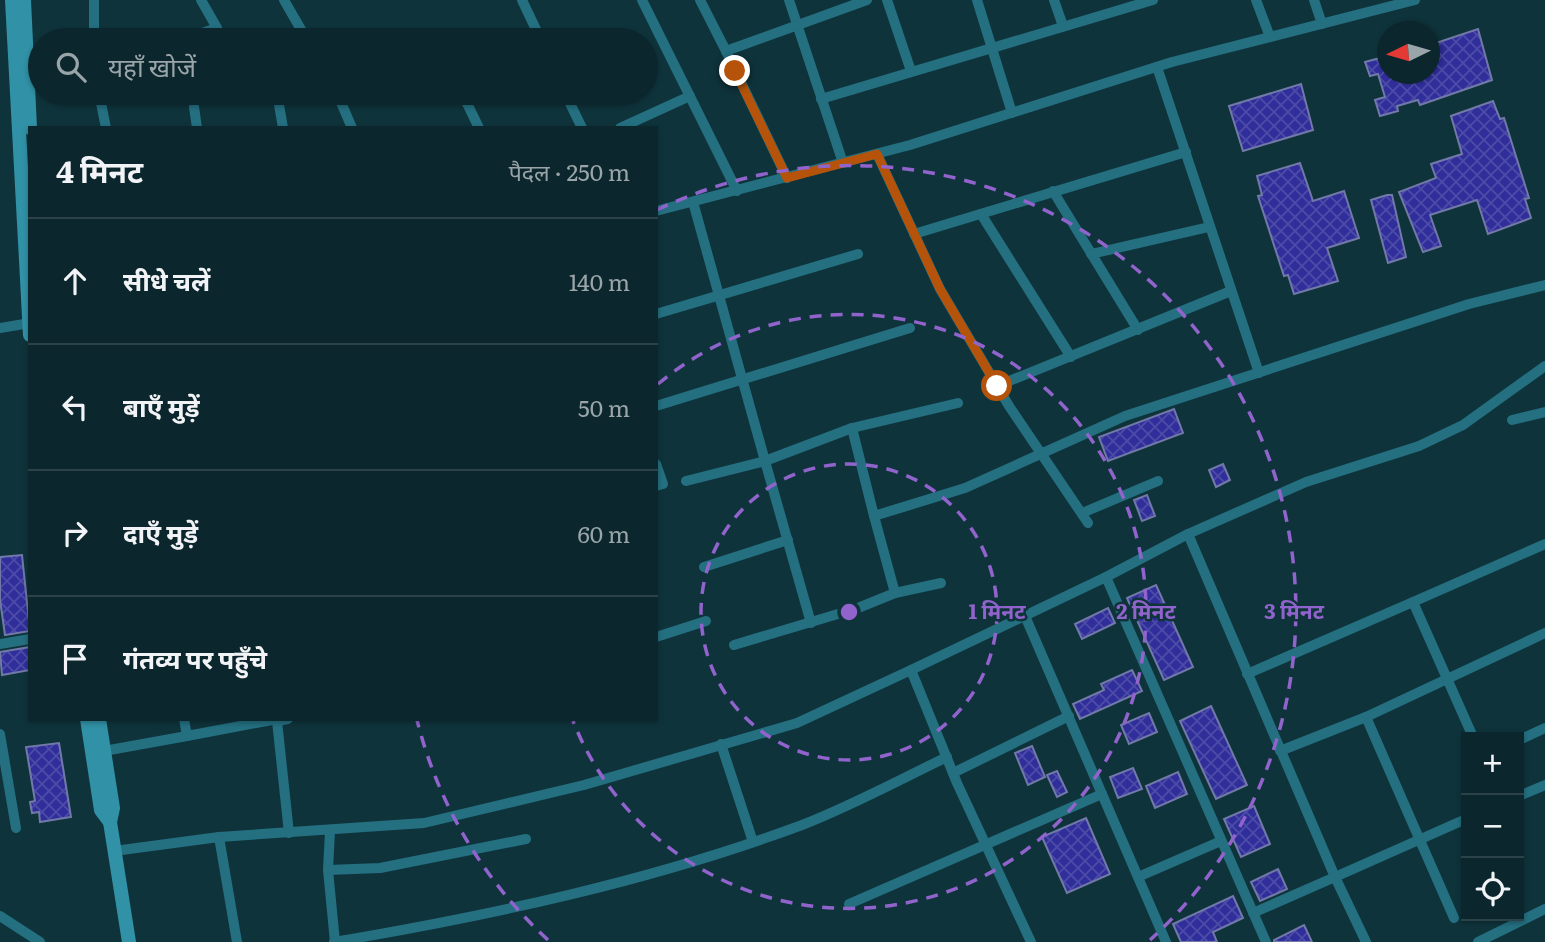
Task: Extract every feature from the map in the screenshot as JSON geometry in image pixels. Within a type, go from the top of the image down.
[{"type":"main road","points":[[12,0],[28,309]]},
{"type":"main road","points":[[24,0],[28,30]]},
{"type":"main road","points":[[30,126],[32,105]]},
{"type":"main road","points":[[87,721],[101,810],[110,825]]},
{"type":"main road","points":[[99,721],[113,808],[110,825],[129,942]]},
{"type":"street","points":[[94,0],[94,28]]},
{"type":"street","points":[[201,0],[218,28]]},
{"type":"street","points":[[284,0],[300,28]]},
{"type":"street","points":[[522,0],[535,28]]},
{"type":"street","points":[[642,0],[656,28]]},
{"type":"street","points":[[701,0],[787,178]]},
{"type":"street","points":[[789,0],[843,163]]},
{"type":"street","points":[[726,51],[867,0]]},
{"type":"street","points":[[887,0],[911,71]]},
{"type":"street","points":[[977,0],[1012,113]]},
{"type":"street","points":[[1054,0],[1063,26]]},
{"type":"street","points":[[821,99],[991,46],[1153,0]]},
{"type":"street","points":[[1256,0],[1270,37]]},
{"type":"street","points":[[1314,0],[1322,24]]},
{"type":"street","points":[[658,211],[877,154],[1157,67],[1392,3],[1415,0]]},
{"type":"street","points":[[658,32],[737,191]]},
{"type":"street","points":[[1157,67],[1259,373]]},
{"type":"street","points":[[624,126],[690,96]]},
{"type":"street","points":[[101,105],[106,126]]},
{"type":"street","points":[[279,105],[283,126]]},
{"type":"street","points":[[342,105],[351,126]]},
{"type":"street","points":[[468,105],[478,126]]},
{"type":"street","points":[[571,105],[581,126]]},
{"type":"street","points":[[194,107],[197,126]]},
{"type":"street","points":[[914,234],[1185,152]]},
{"type":"street","points":[[877,154],[940,289],[997,386],[1088,523]]},
{"type":"street","points":[[1053,191],[1138,330]]},
{"type":"street","points":[[693,202],[811,623]]},
{"type":"street","points":[[981,214],[1071,357]]},
{"type":"street","points":[[1091,254],[1209,226]]},
{"type":"street","points":[[658,313],[858,254]]},
{"type":"street","points":[[874,516],[965,488],[1125,416],[1469,304],[1545,285]]},
{"type":"street","points":[[997,386],[1231,291]]},
{"type":"street","points":[[0,328],[28,328]]},
{"type":"street","points":[[658,405],[911,328]]},
{"type":"street","points":[[114,849],[219,836],[424,823],[584,785],[797,723],[1106,577],[1188,534],[1306,482],[1419,446],[1463,425],[1545,366]]},
{"type":"street","points":[[686,481],[765,461],[852,428],[958,404]]},
{"type":"street","points":[[1512,421],[1545,412]]},
{"type":"street","points":[[852,428],[895,593]]},
{"type":"street","points":[[658,470],[663,484],[658,485]]},
{"type":"street","points":[[1082,513],[1158,481]]},
{"type":"street","points":[[1188,534],[1280,751],[1366,942]]},
{"type":"street","points":[[704,567],[788,540]]},
{"type":"street","points":[[1247,674],[1545,544]]},
{"type":"street","points":[[1106,577],[1266,942]]},
{"type":"street","points":[[734,645],[811,623],[895,593],[941,583]]},
{"type":"street","points":[[1413,602],[1471,732]]},
{"type":"street","points":[[1024,616],[1166,942]]},
{"type":"street","points":[[658,636],[706,621]]},
{"type":"street","points":[[1280,751],[1366,717],[1545,633]]},
{"type":"street","points":[[0,644],[28,639]]},
{"type":"street","points":[[911,670],[953,773],[1031,942]]},
{"type":"street","points":[[953,773],[1069,716]]},
{"type":"street","points":[[1366,717],[1454,918]]},
{"type":"street","points":[[184,721],[187,736]]},
{"type":"street","points":[[104,751],[275,721]]},
{"type":"street","points":[[281,721],[289,833]]},
{"type":"street","points":[[1524,738],[1545,728]]},
{"type":"street","points":[[0,740],[16,828]]},
{"type":"street","points":[[721,744],[753,842]]},
{"type":"street","points":[[330,831],[328,870],[334,942],[409,929],[616,883],[753,842],[804,824],[947,757]]},
{"type":"street","points":[[1521,795],[1545,785]]},
{"type":"street","points":[[849,904],[1102,794]]},
{"type":"street","points":[[1253,913],[1461,821]]},
{"type":"street","points":[[219,836],[237,942]]},
{"type":"street","points":[[328,870],[380,868],[526,839]]},
{"type":"street","points":[[1138,877],[1222,841]]},
{"type":"street","points":[[1478,942],[1545,909]]},
{"type":"street","points":[[0,916],[40,942]]},
{"type":"building","points":[[1478,29],[1492,80],[1420,105],[1418,100],[1397,106],[1398,111],[1380,116],[1375,100],[1385,97],[1381,84],[1440,84],[1440,42]]},
{"type":"building","points":[[1377,59],[1377,74],[1370,76],[1365,62]]},
{"type":"building","points":[[1301,84],[1313,130],[1243,151],[1229,106]]},
{"type":"building","points":[[1493,101],[1500,119],[1504,118],[1529,198],[1525,199],[1531,218],[1488,234],[1477,200],[1430,215],[1441,246],[1423,252],[1399,192],[1436,178],[1431,164],[1462,154],[1451,116]]},
{"type":"building","points":[[1300,163],[1313,201],[1344,191],[1359,238],[1327,248],[1338,281],[1294,294],[1288,275],[1284,276],[1258,196],[1262,195],[1257,176]]},
{"type":"building","points":[[1392,195],[1406,257],[1388,263],[1371,200]]},
{"type":"building","points":[[1174,409],[1183,433],[1108,461],[1099,437]]},
{"type":"building","points":[[1223,464],[1230,480],[1216,487],[1209,470]]},
{"type":"building","points":[[1147,495],[1155,516],[1142,521],[1134,500]]},
{"type":"building","points":[[22,555],[28,631],[5,635],[0,600],[0,557]]},
{"type":"building","points":[[1156,585],[1193,667],[1164,680],[1127,598]]},
{"type":"building","points":[[1108,608],[1115,623],[1082,639],[1075,624]]},
{"type":"building","points":[[28,647],[28,670],[2,675],[0,652]]},
{"type":"building","points":[[1132,670],[1142,691],[1080,719],[1073,704],[1104,690],[1101,684]]},
{"type":"building","points":[[1211,706],[1247,785],[1216,799],[1180,721]]},
{"type":"building","points":[[1149,713],[1157,732],[1129,744],[1121,725]]},
{"type":"building","points":[[59,743],[71,817],[40,822],[39,812],[32,813],[30,802],[35,801],[26,747]]},
{"type":"building","points":[[1032,746],[1045,777],[1028,785],[1015,753]]},
{"type":"building","points":[[1133,768],[1142,789],[1118,798],[1110,777]]},
{"type":"building","points":[[1057,771],[1067,792],[1057,797],[1047,775]]},
{"type":"building","points":[[1178,772],[1187,794],[1155,808],[1146,786]]},
{"type":"building","points":[[1254,806],[1270,844],[1241,857],[1224,819]]},
{"type":"building","points":[[1086,818],[1110,874],[1067,893],[1042,837]]},
{"type":"building","points":[[1278,869],[1287,889],[1260,901],[1251,882]]},
{"type":"building","points":[[1233,896],[1243,918],[1213,932],[1217,942],[1181,942],[1173,924]]},
{"type":"building","points":[[1304,925],[1312,942],[1274,942],[1274,940]]},
{"type":"route","points":[[735,71],[787,178],[877,154],[940,289],[997,386]]}]
